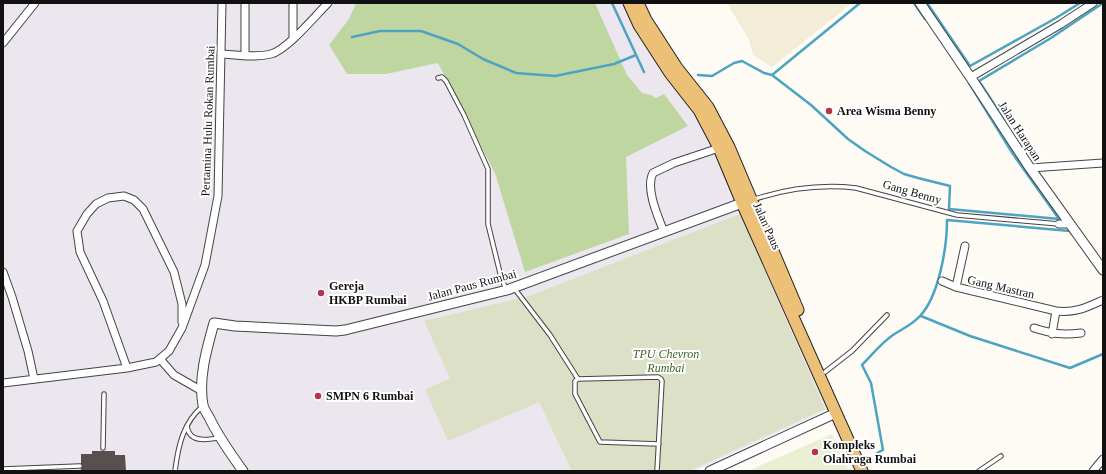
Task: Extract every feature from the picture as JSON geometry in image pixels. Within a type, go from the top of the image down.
[{"type":"main road","name":"Jalan Paus","points":[[629,3],[639,25],[670,73],[699,110],[720,148],[747,202],[825,372],[838,412],[869,471]]},
{"type":"main road","name":"Jalan Paus","points":[[638,3],[646,20],[678,68],[708,107],[729,147],[747,202],[862,471]]},
{"type":"street","points":[[3,43],[35,3]]},
{"type":"street","name":"Pertamina Hulu Rokan Rumbai","points":[[160,358],[169,351],[182,328],[205,266],[218,196],[222,3]]},
{"type":"street","points":[[245,3],[245,55]]},
{"type":"street","points":[[293,3],[293,38]]},
{"type":"street","points":[[222,54],[270,54],[280,51],[328,3]]},
{"type":"street","name":"Jalan Harapan","points":[[920,3],[971,77],[1030,168],[1103,270]]},
{"type":"street","points":[[971,77],[1061,24],[1093,3]]},
{"type":"street","points":[[664,232],[655,208],[651,187],[653,173],[674,163],[720,148]]},
{"type":"street","points":[[1030,168],[1103,163]]},
{"type":"street","points":[[127,368],[103,301],[80,252],[77,231],[87,214],[96,204],[108,198],[124,196],[134,200],[143,209],[174,272],[182,304],[182,328]]},
{"type":"street","name":"Jalan Paus Rumbai","points":[[243,471],[220,438],[203,406],[203,375],[207,349],[214,323],[235,326],[336,331],[510,288],[747,202]]},
{"type":"street","name":"Gang Benny","points":[[1059,224],[1070,224]]},
{"type":"street","points":[[956,287],[965,246]]},
{"type":"street","points":[[3,272],[28,352],[34,379]]},
{"type":"street","name":"Gang Mastran","points":[[942,281],[956,287],[1056,311],[1070,312],[1083,309],[1103,300]]},
{"type":"street","points":[[1052,334],[1056,311]]},
{"type":"street","points":[[1034,328],[1052,334],[1066,335],[1081,333]]},
{"type":"street","points":[[3,383],[127,368],[156,362],[160,358],[174,375],[202,392]]},
{"type":"street","points":[[710,471],[838,412]]},
{"type":"street","points":[[1093,471],[1103,459]]},
{"type":"lane","points":[[438,78],[442,77],[446,81],[464,115],[486,163],[488,174],[488,224],[501,277],[550,335],[578,379]]},
{"type":"lane","name":"Gang Benny","points":[[747,202],[781,192],[805,188],[842,186],[856,188],[957,215],[1059,224]]},
{"type":"lane","points":[[825,372],[852,351],[887,315]]},
{"type":"lane","points":[[578,379],[658,377],[661,379],[657,471]]},
{"type":"lane","points":[[578,379],[575,381],[575,394],[600,442],[659,444]]},
{"type":"lane","points":[[103,448],[104,394]]},
{"type":"lane","points":[[175,471],[182,434],[194,415],[203,406]]},
{"type":"lane","points":[[187,426],[189,433],[196,439],[203,440],[220,438]]},
{"type":"lane","points":[[979,471],[1001,456]]},
{"type":"lane","points":[[3,469],[80,466]]},
{"type":"shaded area","points":[[3,3],[622,3],[648,44],[699,109],[829,409],[694,471],[3,471]]},
{"type":"shaded area","points":[[727,3],[852,3],[772,67],[753,55],[749,40]]},
{"type":"green space","points":[[356,3],[595,3],[627,75],[642,93],[656,98],[664,94],[688,126],[626,157],[629,234],[525,272],[495,173],[438,63],[386,74],[347,74],[329,45],[349,19]]},
{"type":"green space","name":"TPU Chevron Rumbai","points":[[740,214],[825,409],[689,471],[572,471],[539,402],[448,441],[425,390],[450,378],[424,321],[529,296]]},
{"type":"green space","name":"Kompleks Olahraga Rumbai","points":[[832,434],[849,471],[748,471]]},
{"type":"building","points":[[92,451],[115,451],[115,455],[125,455],[126,471],[81,471],[81,454],[92,454]]},
{"type":"waterway","points":[[612,3],[644,72]]},
{"type":"waterway","points":[[772,75],[860,3]]},
{"type":"waterway","points":[[914,3],[925,19]]},
{"type":"waterway","points":[[927,3],[970,66],[1080,3]]},
{"type":"waterway","points":[[1005,121],[979,81],[1051,38],[1103,3]]},
{"type":"waterway","points":[[352,37],[380,31],[421,31],[458,44],[483,59],[516,73],[555,76],[614,64],[636,55]]},
{"type":"waterway","points":[[698,75],[712,76],[734,63],[742,61],[764,73],[772,75],[811,105],[848,139],[865,151],[904,174],[950,186],[949,209],[1059,219]]},
{"type":"waterway","points":[[969,83],[1013,154],[1059,219]]},
{"type":"waterway","points":[[877,453],[883,450],[871,383],[862,365],[889,338],[917,319],[927,307],[941,271],[947,231],[947,220],[1070,231],[1072,234]]},
{"type":"waterway","points":[[921,316],[970,336],[1070,368],[1103,354]]},
{"type":"place","name":"Area Wisma Benny","points":[[829,111]]},
{"type":"place","name":"Gereja HKBP Rumbai","points":[[321,293]]},
{"type":"place","name":"SMPN 6 Rumbai","points":[[318,396]]},
{"type":"place","name":"Kompleks Olahraga Rumbai","points":[[815,452]]}]
